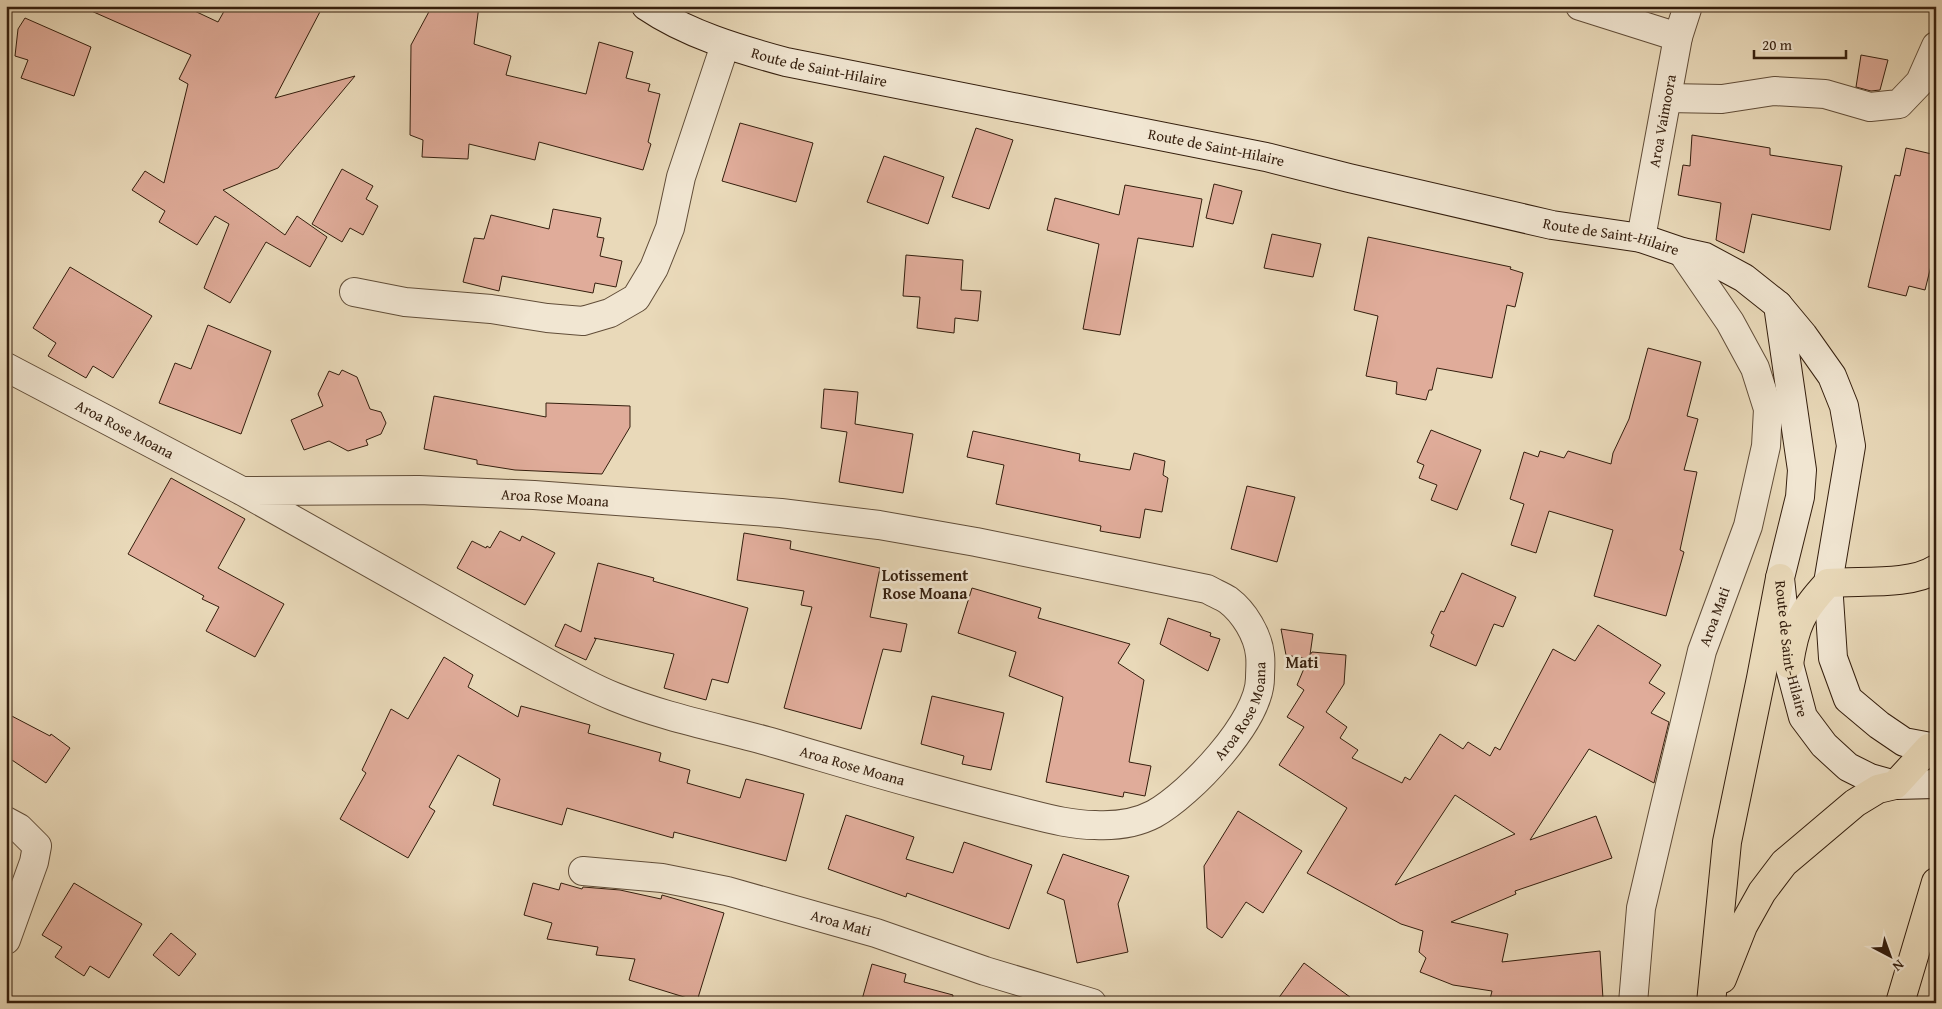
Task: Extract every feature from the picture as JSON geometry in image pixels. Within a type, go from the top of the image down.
[{"type":"highway","points":[[1789,664],[1793,639],[1800,619],[1810,602],[1828,583],[1900,579],[1931,572],[1936,569]]},
{"type":"highway","points":[[1712,1003],[1726,842],[1780,578]]},
{"type":"highway","points":[[1712,1003],[1743,926],[1762,892],[1784,863],[1855,803],[1878,789],[1895,785],[1933,748]]},
{"type":"highway","points":[[1900,1003],[1935,885]]},
{"type":"street","name":"Route de Saint-Hilaire","points":[[646,6],[660,16],[725,45],[786,62],[1266,157],[1552,225],[1641,238],[1682,252],[1704,257],[1744,278],[1778,306],[1803,335],[1832,376],[1844,406],[1851,446],[1828,583],[1833,658],[1848,699],[1878,725],[1904,742],[1933,748]]},
{"type":"street","points":[[1580,6],[1678,37]]},
{"type":"street","name":"Aroa Vaimoora","points":[[1641,238],[1678,37],[1688,6]]},
{"type":"street","points":[[354,292],[405,302],[491,309],[547,318],[583,321],[610,313],[636,298],[654,268],[670,228],[681,177],[725,45]]},
{"type":"street","points":[[1667,98],[1722,99],[1774,91],[1825,94],[1870,107],[1899,104],[1920,82],[1936,46]]},
{"type":"street","name":"Aroa Mati","points":[[1633,1003],[1641,908],[1660,824],[1702,651],[1748,526],[1759,480],[1766,437],[1768,409],[1755,368],[1730,322],[1682,252]]},
{"type":"street","name":"Route de Saint-Hilaire","points":[[1778,306],[1802,470],[1800,497],[1780,578],[1789,664],[1803,717],[1824,745],[1848,767],[1870,778],[1895,785],[1936,784]]},
{"type":"street","name":"Aroa Rose Moana","points":[[6,367],[242,490],[559,669],[616,698],[697,724],[1066,823],[1096,825],[1131,822],[1154,814],[1180,796],[1205,772],[1235,736],[1251,712],[1260,683],[1260,655],[1253,632],[1241,613],[1228,600],[1207,589],[976,542],[879,525],[781,513],[534,495],[419,490],[242,490]]},
{"type":"street","points":[[6,821],[19,828],[37,846],[34,862],[6,940]]},
{"type":"street","name":"Aroa Mati","points":[[583,871],[662,878],[727,891],[876,933],[985,971],[1092,1003]]},
{"type":"building","points":[[80,6],[184,6],[218,22],[227,6],[323,6],[275,98],[355,76],[278,168],[223,190],[285,235],[297,216],[327,237],[310,267],[266,242],[230,303],[204,288],[229,224],[215,216],[197,245],[159,222],[165,211],[132,190],[145,171],[164,183],[188,84],[179,79],[191,55]]},
{"type":"building","points":[[432,6],[479,6],[474,44],[511,56],[506,75],[586,94],[599,42],[633,52],[626,78],[650,84],[648,91],[660,94],[648,142],[651,144],[643,170],[539,142],[535,160],[469,144],[468,159],[422,157],[423,140],[410,135],[411,45]]},
{"type":"building","points":[[25,18],[91,47],[74,96],[21,78],[28,60],[15,56],[18,29]]},
{"type":"building","points":[[1861,55],[1888,60],[1880,90],[1871,91],[1856,87]]},
{"type":"building","points":[[740,123],[813,143],[796,202],[722,181]]},
{"type":"building","points":[[976,128],[1013,140],[989,209],[952,197]]},
{"type":"building","points":[[1692,135],[1770,148],[1770,155],[1842,166],[1830,230],[1752,214],[1744,253],[1716,240],[1721,203],[1678,195],[1683,165],[1690,166]]},
{"type":"building","points":[[1906,148],[1936,155],[1936,246],[1925,290],[1909,286],[1906,296],[1868,287],[1895,175],[1900,176]]},
{"type":"building","points":[[884,156],[944,177],[928,224],[867,202]]},
{"type":"building","points":[[342,169],[373,186],[366,199],[378,206],[363,235],[350,228],[342,242],[312,224]]},
{"type":"building","points":[[1214,184],[1242,191],[1233,224],[1206,218]]},
{"type":"building","points":[[1125,185],[1202,199],[1193,247],[1138,238],[1120,335],[1083,329],[1099,244],[1047,230],[1055,198],[1119,215]]},
{"type":"building","points":[[553,209],[601,218],[597,237],[604,238],[600,256],[622,261],[616,287],[595,283],[593,293],[502,276],[499,291],[463,282],[474,238],[484,239],[491,215],[549,229]]},
{"type":"building","points":[[1272,234],[1321,244],[1313,277],[1264,268]]},
{"type":"building","points":[[1368,237],[1511,267],[1510,269],[1523,273],[1515,307],[1507,305],[1492,378],[1437,368],[1432,390],[1429,390],[1426,400],[1396,394],[1397,382],[1366,376],[1378,316],[1354,310]]},
{"type":"building","points":[[906,255],[963,260],[961,290],[981,291],[978,321],[955,318],[954,333],[917,328],[920,297],[903,296]]},
{"type":"building","points":[[70,267],[152,316],[113,378],[93,366],[86,378],[48,356],[56,343],[33,328]]},
{"type":"building","points":[[208,325],[271,351],[241,434],[159,403],[175,363],[191,369]]},
{"type":"building","points":[[1648,348],[1701,362],[1687,416],[1698,419],[1684,470],[1697,472],[1680,550],[1684,552],[1666,616],[1594,596],[1613,530],[1549,511],[1536,553],[1511,545],[1524,504],[1510,499],[1524,452],[1538,457],[1540,451],[1564,458],[1568,451],[1611,464],[1613,453],[1629,419]]},
{"type":"building","points":[[342,370],[357,377],[370,409],[381,412],[386,423],[381,434],[366,440],[368,445],[348,451],[329,441],[304,450],[291,420],[323,406],[318,394],[329,371],[339,375]]},
{"type":"building","points":[[824,389],[858,392],[855,424],[913,434],[903,493],[839,482],[847,432],[821,428]]},
{"type":"building","points":[[434,396],[546,417],[546,403],[630,406],[630,427],[602,474],[515,470],[477,464],[477,460],[424,449]]},
{"type":"building","points":[[1431,430],[1481,450],[1457,510],[1431,500],[1437,485],[1419,478],[1424,465],[1417,462]]},
{"type":"building","points":[[973,431],[1080,454],[1079,461],[1130,470],[1134,453],[1165,461],[1163,475],[1168,478],[1162,512],[1145,509],[1140,538],[1100,531],[1101,526],[996,504],[1004,465],[967,457]]},
{"type":"building","points":[[171,478],[245,519],[218,568],[284,604],[255,657],[206,631],[219,607],[202,599],[204,596],[128,554]]},
{"type":"building","points":[[1247,486],[1295,497],[1277,562],[1231,549]]},
{"type":"building","points":[[500,531],[520,541],[522,536],[555,553],[525,605],[457,568],[472,541],[490,548]]},
{"type":"building","points":[[744,533],[791,541],[790,549],[880,568],[870,617],[907,624],[901,652],[883,649],[861,729],[784,708],[812,607],[801,605],[804,591],[737,580]]},
{"type":"building","points":[[598,563],[654,578],[653,581],[748,608],[728,683],[712,679],[706,700],[664,688],[674,654],[594,638],[596,639],[586,660],[555,646],[565,624],[581,632]]},
{"type":"building","points":[[1462,573],[1516,597],[1503,627],[1494,624],[1476,666],[1430,646],[1434,635],[1431,633],[1441,611],[1444,612]]},
{"type":"building","points":[[972,588],[1041,608],[1038,618],[1130,644],[1118,663],[1144,680],[1129,762],[1151,766],[1145,796],[1124,792],[1123,797],[1046,782],[1063,697],[1009,676],[1016,652],[958,633]]},
{"type":"building","points":[[1168,618],[1211,633],[1210,636],[1220,639],[1208,671],[1160,644]]},
{"type":"building","points":[[1598,625],[1661,665],[1649,683],[1665,693],[1651,713],[1669,722],[1654,783],[1589,749],[1530,840],[1596,816],[1612,858],[1515,891],[1516,894],[1451,922],[1508,934],[1502,962],[1600,951],[1603,999],[1557,1003],[1489,1003],[1492,991],[1453,985],[1420,972],[1426,958],[1419,952],[1423,931],[1401,924],[1307,873],[1347,808],[1279,765],[1304,727],[1287,717],[1304,690],[1297,685],[1308,659],[1286,655],[1281,629],[1313,634],[1310,655],[1312,652],[1346,655],[1344,684],[1326,712],[1347,727],[1340,738],[1358,750],[1352,758],[1402,783],[1405,777],[1410,780],[1440,734],[1463,749],[1468,742],[1490,756],[1495,747],[1500,750],[1553,649],[1575,661]],"holes":[[[1455,795],[1515,834],[1395,885]]]},
{"type":"building","points":[[444,657],[473,675],[468,687],[518,717],[521,706],[590,725],[588,733],[661,753],[659,761],[690,770],[687,783],[740,798],[746,779],[804,794],[786,861],[674,832],[673,838],[567,808],[562,825],[493,805],[500,779],[458,755],[429,807],[435,811],[408,858],[340,819],[366,773],[362,770],[391,709],[408,719]]},
{"type":"building","points":[[932,696],[1004,713],[991,770],[962,764],[964,756],[921,744]]},
{"type":"building","points":[[6,713],[50,736],[51,734],[70,748],[46,783],[6,756]]},
{"type":"building","points":[[1238,811],[1302,851],[1263,913],[1246,902],[1222,938],[1207,928],[1204,866]]},
{"type":"building","points":[[846,815],[914,837],[906,859],[953,873],[964,842],[1032,865],[1009,929],[907,893],[906,897],[828,869]]},
{"type":"building","points":[[1063,854],[1129,876],[1118,904],[1128,952],[1077,963],[1064,900],[1047,893]]},
{"type":"building","points":[[74,883],[142,924],[109,978],[90,966],[84,976],[55,957],[62,947],[42,935]]},
{"type":"building","points":[[533,883],[559,890],[561,883],[582,889],[583,887],[620,890],[661,899],[662,895],[724,913],[697,1001],[629,980],[635,959],[596,955],[598,947],[547,939],[552,923],[524,915]]},
{"type":"building","points":[[171,933],[196,954],[179,976],[153,955]]},
{"type":"building","points":[[1304,963],[1358,1003],[1275,1003]]},
{"type":"building","points":[[872,964],[906,974],[904,982],[953,995],[952,1003],[861,1003]]},
{"type":"district","name":"Lotissement Rose Moana","points":[[925,584]]},
{"type":"district","name":"Mati","points":[[1302,662]]}]
